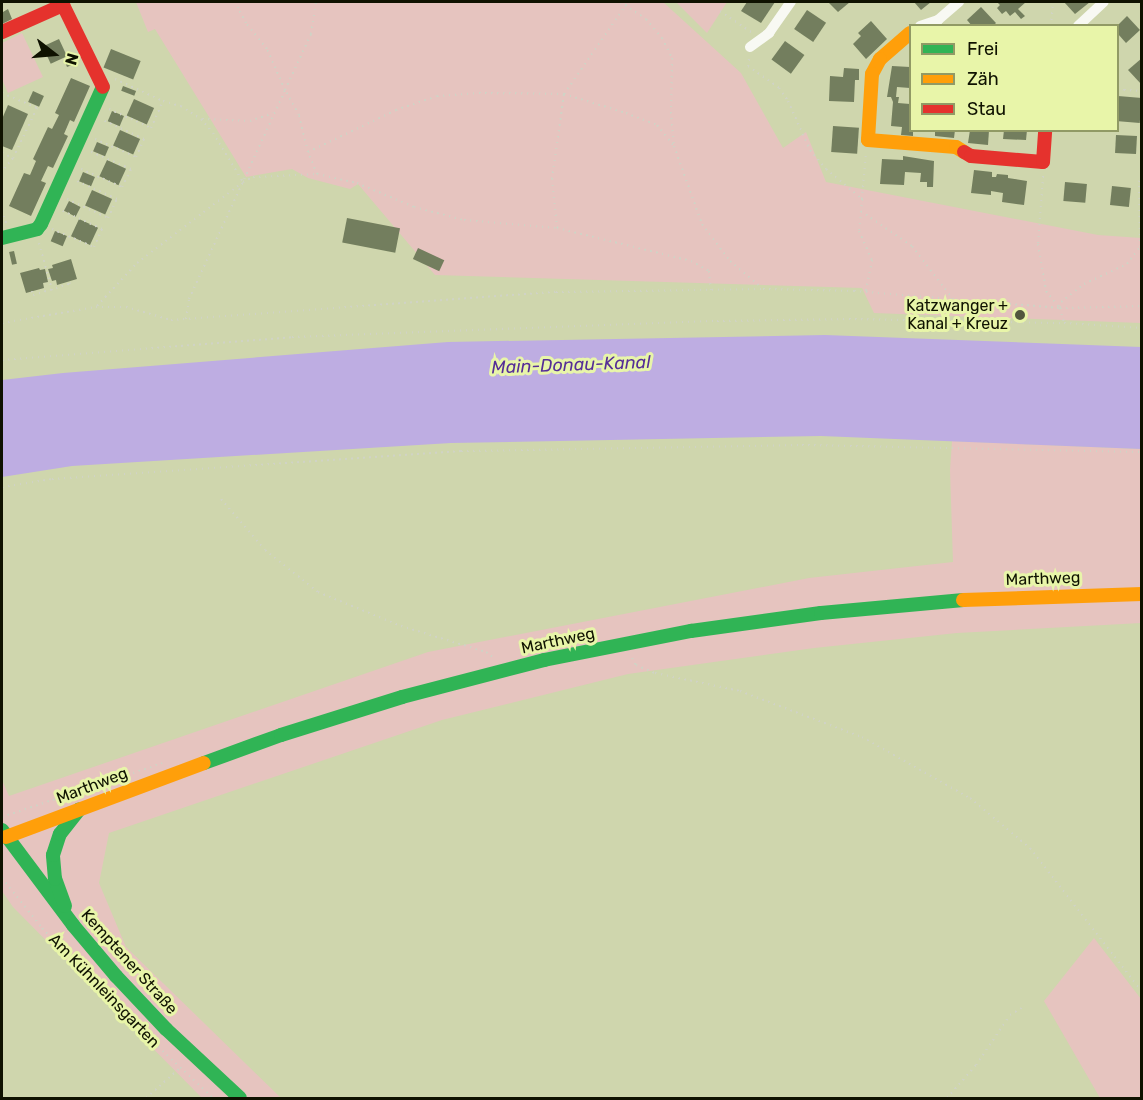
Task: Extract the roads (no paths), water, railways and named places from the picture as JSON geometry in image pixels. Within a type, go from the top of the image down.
[{"type":"main road","points":[[2,32],[63,5],[104,88],[53,200],[38,227],[2,238]]},
{"type":"main road","points":[[909,34],[880,59],[872,74],[868,141],[957,147],[971,156],[1043,162],[1045,132]]},
{"type":"main road","name":"Marthweg","points":[[4,833],[80,808],[233,751],[368,707],[501,671],[623,644],[723,626],[865,608],[1000,597],[1142,594]]},
{"type":"main road","points":[[73,925],[56,879],[53,855],[60,834],[80,808]]},
{"type":"main road","name":"Kemptener Straße","points":[[4,833],[73,925],[142,1004],[240,1098]]},
{"type":"street","points":[[750,47],[763,39],[790,2]]},
{"type":"street","points":[[926,24],[938,20],[959,2]]},
{"type":"street","points":[[1080,24],[1104,2]]},
{"type":"water","name":"Main-Donau-Kanal","points":[[825,335],[1141,347],[1141,449],[821,436],[451,443],[72,466],[2,477],[2,380],[448,342]]},
{"type":"place","name":"Katzwanger + Kanal + Kreuz","points":[[1020,315]]}]
